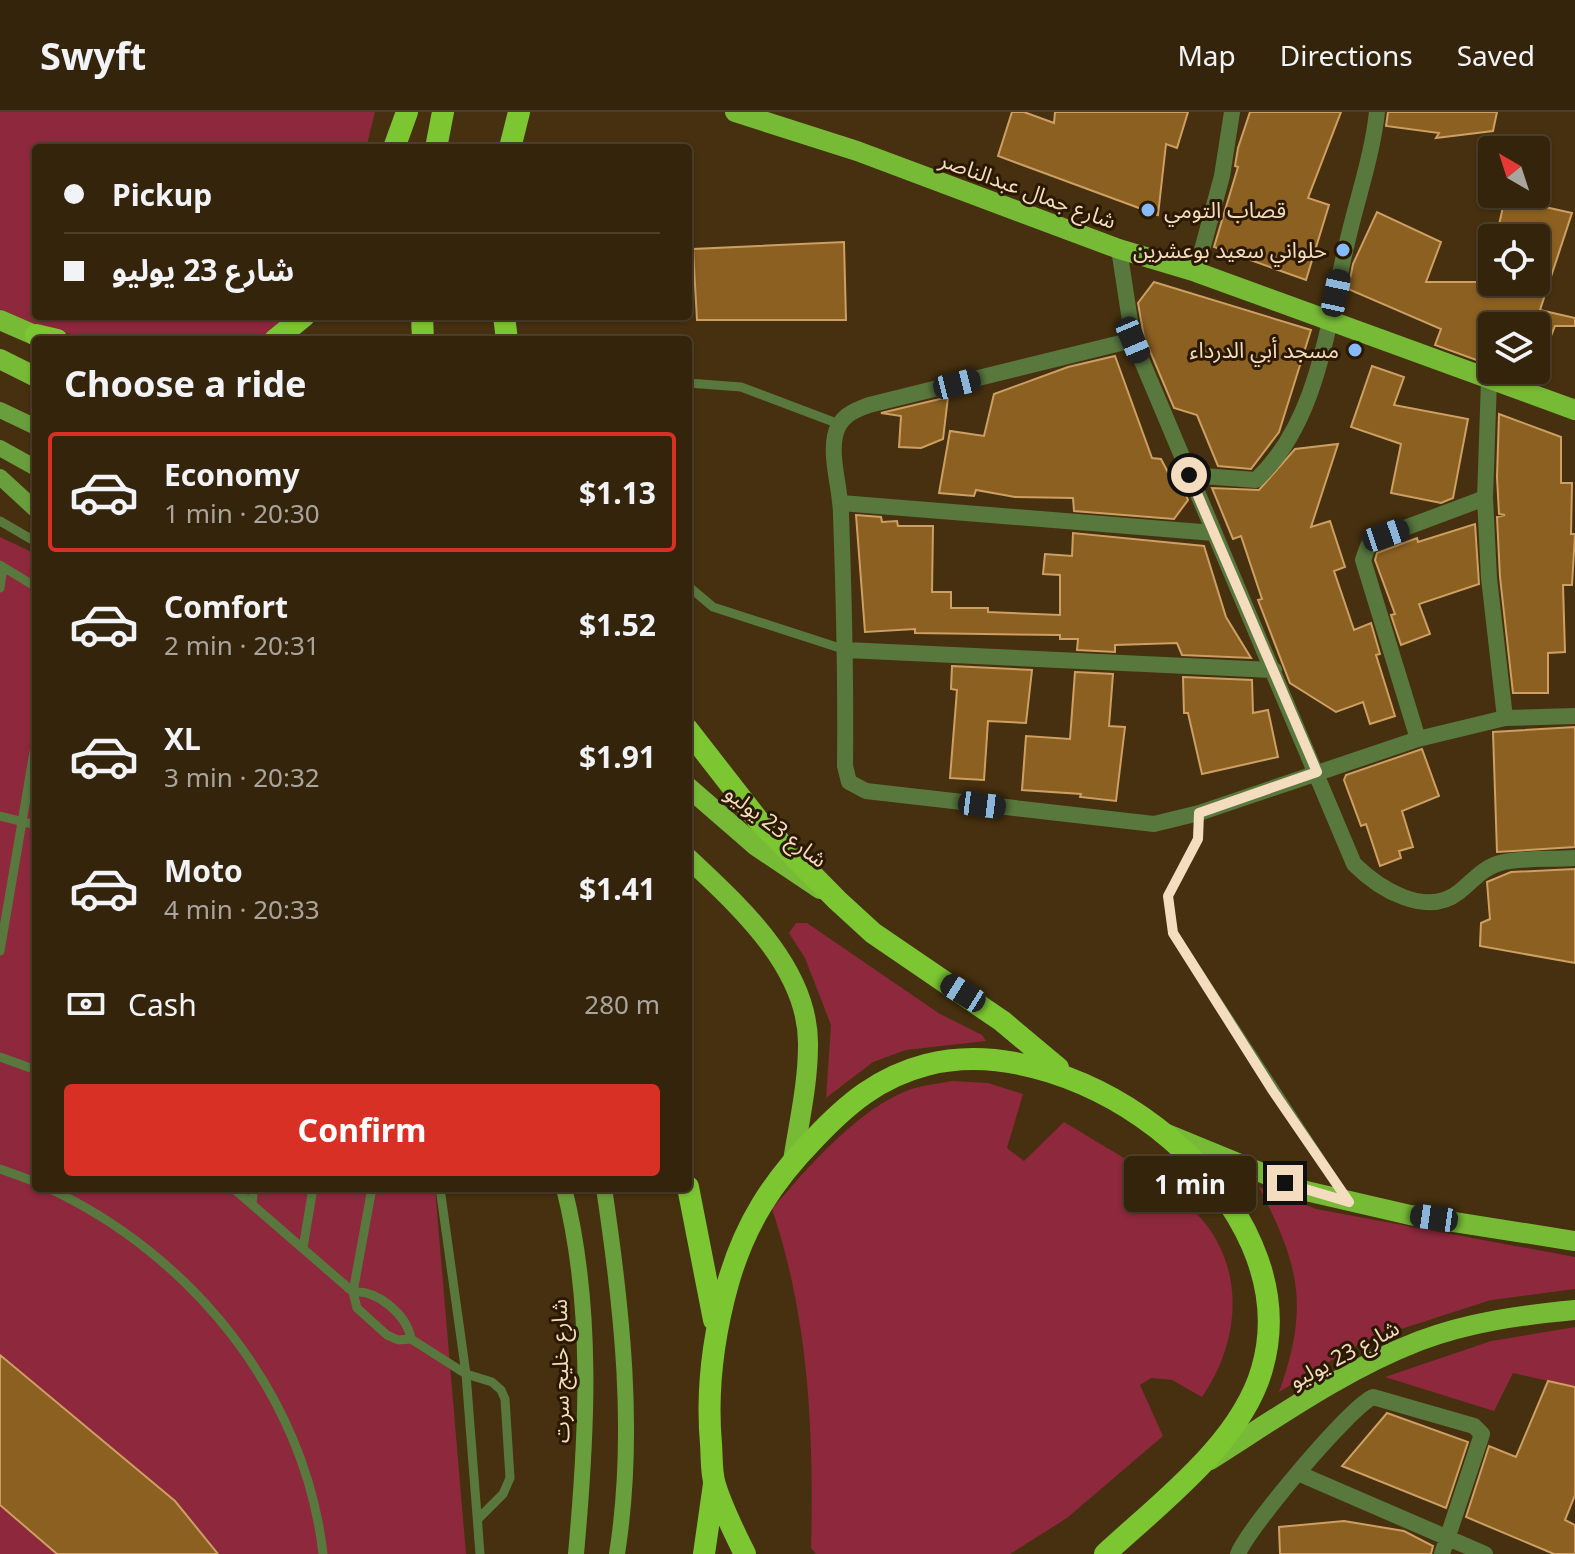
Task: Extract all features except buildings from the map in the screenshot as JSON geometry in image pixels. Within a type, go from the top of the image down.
[{"type":"highway","points":[[395,144],[407,112]]},
{"type":"highway","points":[[437,144],[443,112]]},
{"type":"highway","points":[[502,144],[503,112]]},
{"type":"highway","points":[[511,144],[519,112]]},
{"type":"highway","points":[[280,336],[299,320]]},
{"type":"highway","points":[[692,735],[758,820],[873,933],[1002,1021],[1075,1081],[1154,1128],[1189,1154],[1218,1185],[1257,1253],[1268,1302],[1267,1346],[1255,1389],[1245,1409],[1197,1469],[1105,1554]]},
{"type":"highway","points":[[704,1554],[714,1483],[708,1410],[715,1326],[745,1230],[759,1205],[793,1161],[864,1092],[884,1080],[929,1064],[978,1059],[1033,1064],[1075,1081]]},
{"type":"highway","points":[[689,1192],[715,1326]]},
{"type":"highway","points":[[714,1483],[745,1554]]},
{"type":"main road","name":"شارع جمال عبدالناصر","points":[[735,112],[857,151],[1119,249],[1196,272],[1478,376]]},
{"type":"main road","points":[[0,320],[41,336]]},
{"type":"main road","points":[[0,359],[32,375]]},
{"type":"main road","name":"شارع جمال عبدالناصر","points":[[1500,384],[1575,410]]},
{"type":"main road","points":[[0,410],[32,425]]},
{"type":"main road","points":[[0,448],[32,466]]},
{"type":"main road","points":[[0,477],[32,506]]},
{"type":"main road","name":"شارع 23 يوليو","points":[[692,790],[756,846],[837,900]]},
{"type":"main road","points":[[692,862],[745,915],[781,959],[800,998],[809,1041],[793,1161]]},
{"type":"main road","points":[[1154,1128],[1306,1191],[1349,1202],[1575,1241]]},
{"type":"main road","name":"شارع خليج سرت","points":[[565,1192],[579,1280],[586,1366],[584,1464],[576,1554]]},
{"type":"main road","points":[[604,1192],[624,1358],[624,1466],[617,1554]]},
{"type":"main road","name":"شارع 23 يوليو","points":[[1197,1469],[1360,1367],[1419,1341],[1473,1325],[1575,1310]]},
{"type":"street","points":[[1196,272],[1222,176],[1232,112]]},
{"type":"street","points":[[1189,475],[1256,480],[1285,450],[1315,380],[1372,152],[1377,112]]},
{"type":"street","points":[[1119,249],[1133,340],[1354,864],[1372,882],[1402,896],[1434,904],[1457,894],[1482,870],[1502,863],[1575,858]]},
{"type":"street","points":[[1133,340],[869,405],[850,412],[839,424],[834,439],[841,503],[846,650],[845,766],[849,782],[866,791],[1154,824],[1199,813],[1418,739],[1505,718],[1575,716]]},
{"type":"street","points":[[1489,384],[1485,498],[1489,578],[1505,718]]},
{"type":"street","points":[[1418,739],[1363,560],[1368,546],[1386,535],[1485,498]]},
{"type":"street","points":[[841,503],[1214,533]]},
{"type":"street","points":[[846,650],[1274,670]]},
{"type":"street","points":[[1238,1554],[1248,1535],[1300,1474],[1360,1405],[1373,1397],[1474,1426],[1482,1434],[1482,1442],[1444,1547]]},
{"type":"street","points":[[1300,1474],[1444,1547],[1485,1554]]},
{"type":"lane","points":[[692,383],[741,387],[839,424]]},
{"type":"lane","points":[[0,521],[32,540]]},
{"type":"lane","points":[[0,588],[2,566],[32,585]]},
{"type":"lane","points":[[692,589],[713,607],[846,650]]},
{"type":"lane","points":[[0,951],[32,765]]},
{"type":"lane","points":[[1199,813],[1198,839],[1168,896],[1173,933],[1273,1091],[1349,1202]]},
{"type":"lane","points":[[0,816],[32,824]]},
{"type":"lane","points":[[0,1057],[32,1069]]},
{"type":"lane","points":[[0,1169],[32,1181]]},
{"type":"lane","points":[[56,1192],[104,1217],[163,1261],[198,1295],[238,1342],[292,1438],[315,1508],[323,1554]]},
{"type":"lane","points":[[238,1192],[353,1292],[370,1294],[391,1308],[406,1323],[411,1339]]},
{"type":"lane","points":[[252,1203],[253,1192]]},
{"type":"lane","points":[[303,1248],[312,1192]]},
{"type":"lane","points":[[371,1192],[353,1292],[357,1308],[392,1338],[411,1339],[466,1374],[492,1382],[505,1399],[510,1478],[503,1494],[479,1518]]},
{"type":"lane","points":[[441,1192],[466,1374],[480,1554]]},
{"type":"shaded area","points":[[0,112],[375,112],[367,144],[32,144],[32,320],[287,320],[266,336],[81,336],[46,329],[0,309]]},
{"type":"shaded area","points":[[0,537],[32,552],[32,1192],[435,1192],[466,1554],[0,1554]]},
{"type":"shaded area","points":[[796,923],[807,923],[940,1014],[982,1035],[986,1041],[906,1050],[873,1062],[826,1098],[831,1025],[805,958],[789,933]]},
{"type":"shaded area","points":[[952,1081],[988,1083],[1023,1094],[1007,1148],[1024,1161],[1064,1122],[1149,1174],[1195,1212],[1224,1255],[1230,1279],[1233,1303],[1225,1352],[1202,1397],[1172,1380],[1151,1378],[1140,1385],[1163,1436],[1067,1518],[1010,1554],[816,1554],[811,1548],[810,1419],[801,1334],[794,1292],[772,1209],[834,1141],[871,1111],[909,1090]]},
{"type":"shaded area","points":[[1259,1187],[1316,1209],[1575,1257],[1575,1289],[1491,1300],[1364,1341],[1279,1392],[1295,1335],[1296,1286],[1283,1240]]},
{"type":"shaded area","points":[[1575,1327],[1575,1387],[1513,1373],[1494,1411],[1385,1377],[1491,1341]]},
{"type":"place","name":"قصاب التومي","points":[[1148,210]]},
{"type":"place","name":"حلواني سعيد بوعشرين","points":[[1343,250]]},
{"type":"place","name":"مسجد أبي الدرداء","points":[[1355,350]]},
{"type":"route","points":[[1189,475],[1317,772],[1199,813],[1198,839],[1179,869],[1168,896],[1173,933],[1273,1091],[1349,1202],[1285,1183]]}]
